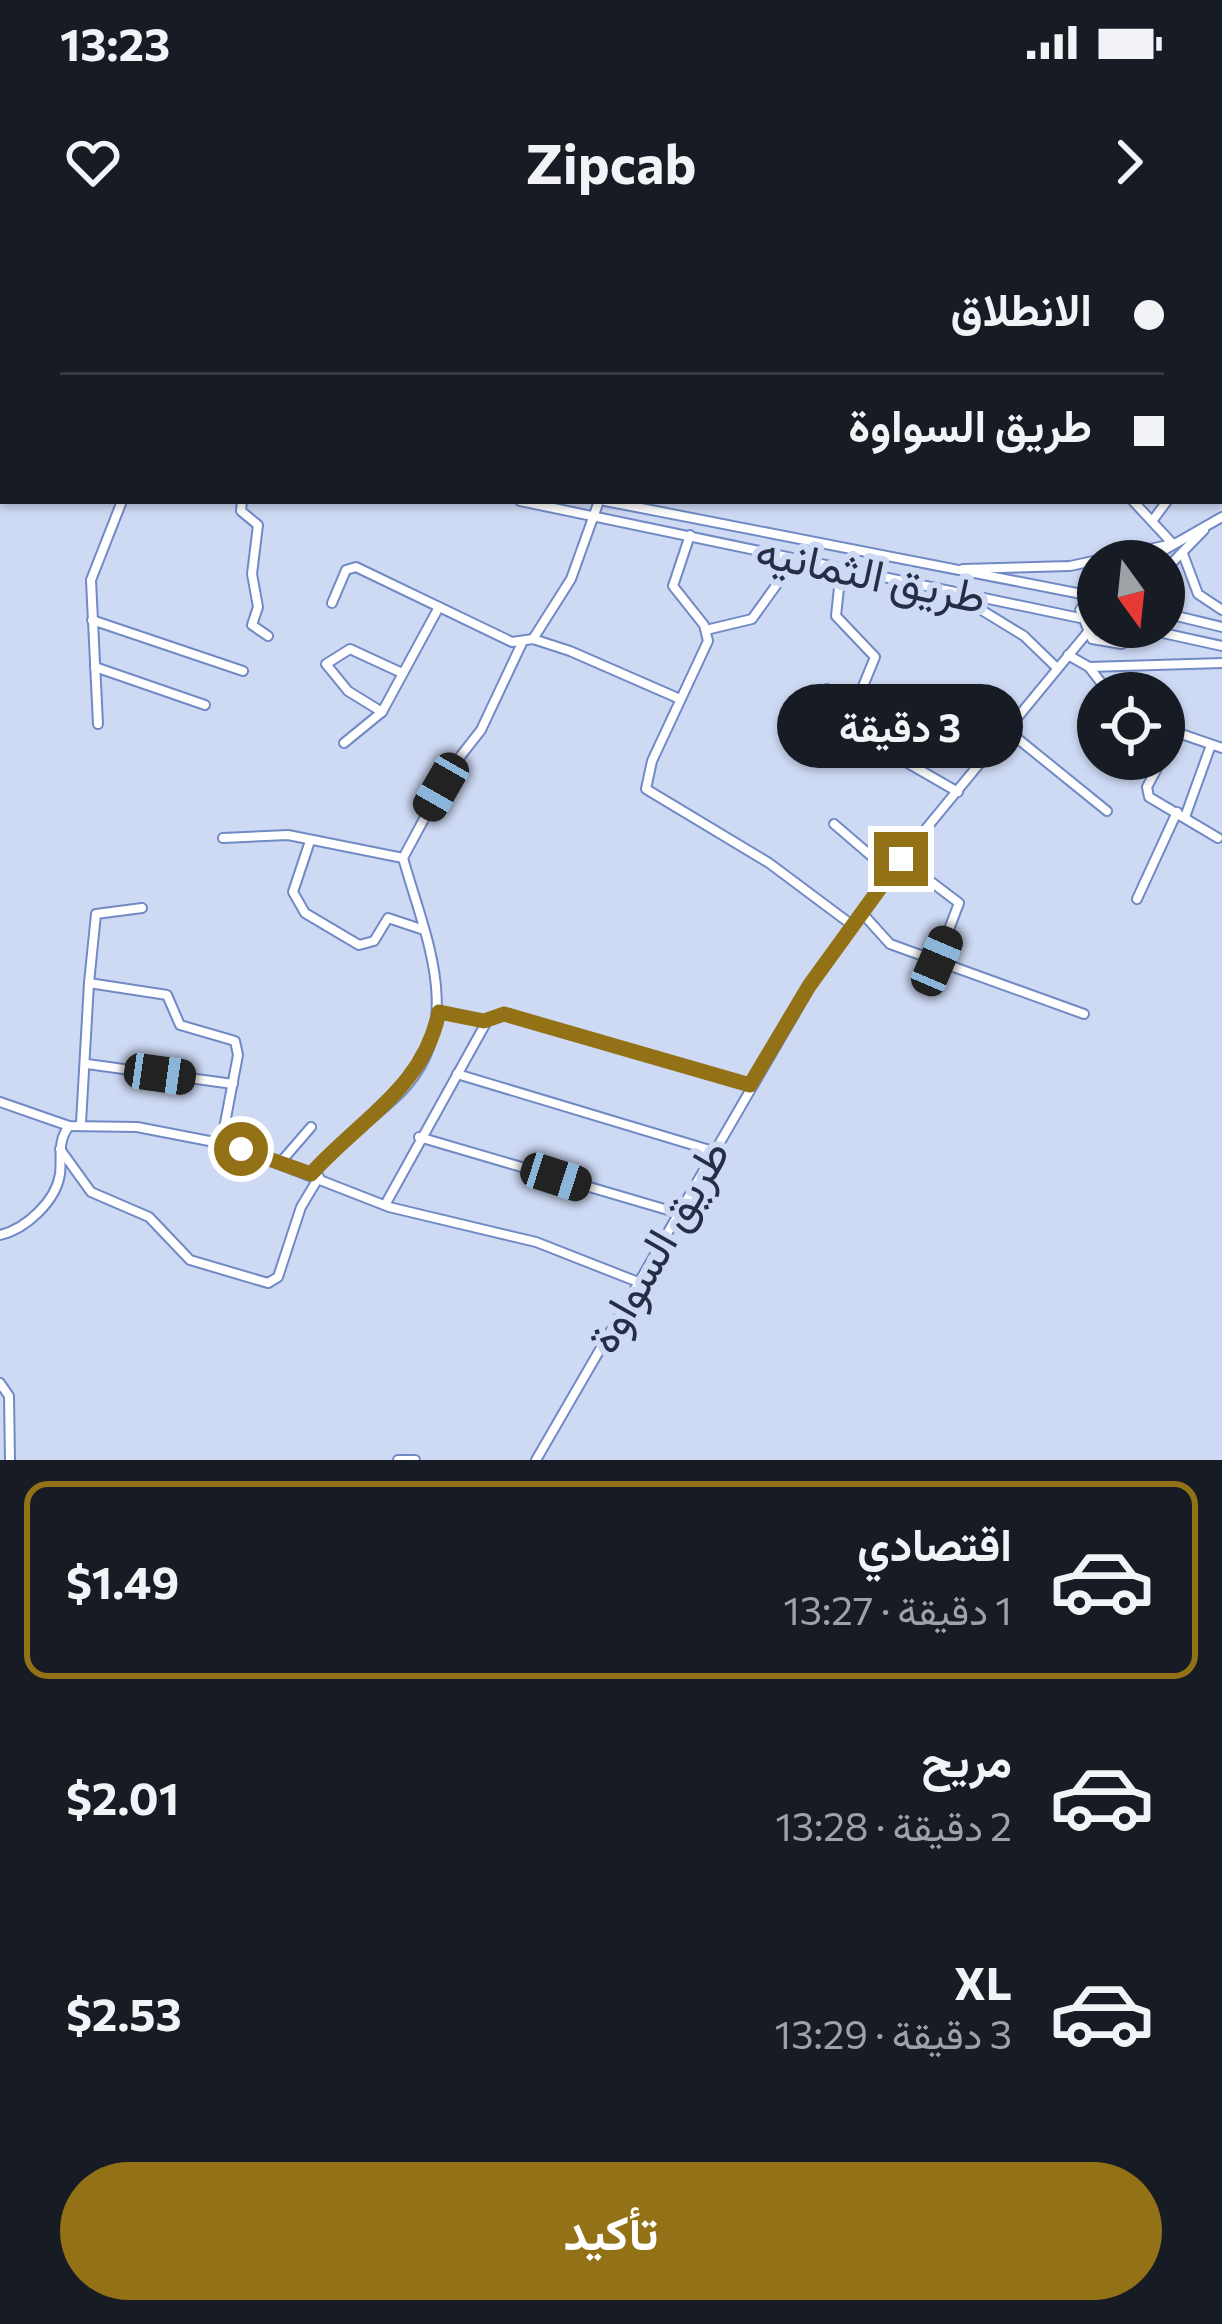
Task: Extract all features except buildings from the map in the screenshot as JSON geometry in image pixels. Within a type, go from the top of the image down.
[{"type":"street","points":[[98,724],[91,580],[121,504]]},
{"type":"street","points":[[242,504],[241,511],[255,521],[258,531],[252,574],[258,607],[252,625],[268,636]]},
{"type":"street","name":"طريق الثمانيه","points":[[535,504],[1077,618]]},
{"type":"street","points":[[332,603],[346,569],[356,567],[522,643],[533,639],[571,579],[600,504]]},
{"type":"street","points":[[618,504],[1077,593]]},
{"type":"street","points":[[1136,504],[1167,540]]},
{"type":"street","points":[[1153,520],[1165,504]]},
{"type":"street","points":[[1178,540],[1222,517]]},
{"type":"street","points":[[1185,552],[1208,525]]},
{"type":"street","points":[[690,536],[673,586],[706,630],[707,640],[647,771],[648,791],[769,863],[852,925]]},
{"type":"street","points":[[706,630],[752,619],[796,559]]},
{"type":"street","points":[[1185,559],[1198,594],[1222,610]]},
{"type":"street","points":[[958,569],[1077,564]]},
{"type":"street","points":[[842,569],[836,616],[875,659],[847,717],[852,731],[958,792]]},
{"type":"street","points":[[951,591],[1015,628],[1057,668]]},
{"type":"street","points":[[344,743],[382,712],[439,607]]},
{"type":"street","points":[[1185,618],[1222,627]]},
{"type":"street","points":[[92,620],[243,671]]},
{"type":"street","points":[[1185,638],[1222,646]]},
{"type":"street","points":[[533,639],[591,658],[680,699]]},
{"type":"street","points":[[60,1148],[91,1192],[149,1217],[190,1260],[268,1283],[278,1277],[315,1176],[407,1085],[427,1054],[439,1012],[425,930],[403,858],[452,767],[481,730],[522,643]]},
{"type":"street","name":"طريق السواوة","points":[[536,1460],[750,1085],[852,925],[1077,645]]},
{"type":"street","points":[[382,712],[348,691],[326,664],[350,649],[402,673]]},
{"type":"street","points":[[1068,655],[1093,672]]},
{"type":"street","points":[[1089,667],[1222,663]]},
{"type":"street","points":[[95,667],[206,705]]},
{"type":"street","points":[[827,689],[845,699],[856,696],[989,752]]},
{"type":"street","points":[[1007,730],[1107,811]]},
{"type":"street","points":[[1185,736],[1222,748]]},
{"type":"street","points":[[1137,899],[1210,745]]},
{"type":"street","points":[[1153,780],[1147,794],[1218,838]]},
{"type":"street","points":[[834,824],[891,873]]},
{"type":"street","points":[[224,838],[279,834],[403,858]]},
{"type":"street","points":[[310,841],[293,892],[305,913],[364,946],[388,918],[425,930]]},
{"type":"street","points":[[901,859],[958,903],[937,961]]},
{"type":"street","points":[[81,1124],[96,914],[142,908]]},
{"type":"street","points":[[862,913],[883,940],[1084,1014]]},
{"type":"street","points":[[89,983],[163,991],[180,1025],[233,1038],[238,1055],[221,1144]]},
{"type":"street","points":[[439,1012],[488,1019],[504,1014],[750,1085]]},
{"type":"street","points":[[385,1205],[488,1019]]},
{"type":"street","points":[[87,1064],[233,1084]]},
{"type":"street","points":[[457,1074],[713,1151]]},
{"type":"street","points":[[0,1102],[69,1126],[137,1127],[221,1144],[385,1205],[520,1237],[638,1282]]},
{"type":"street","points":[[0,1235],[21,1227],[51,1196],[60,1178],[60,1148],[69,1126]]},
{"type":"street","points":[[280,1163],[311,1126]]},
{"type":"street","points":[[419,1137],[677,1214]]},
{"type":"street","points":[[0,1383],[9,1396],[10,1460]]},
{"type":"street","points":[[398,1460],[416,1460]]},
{"type":"route","points":[[241,1149],[311,1174],[407,1085],[427,1054],[439,1012],[484,1021],[504,1014],[750,1085],[809,986],[901,859]]}]
